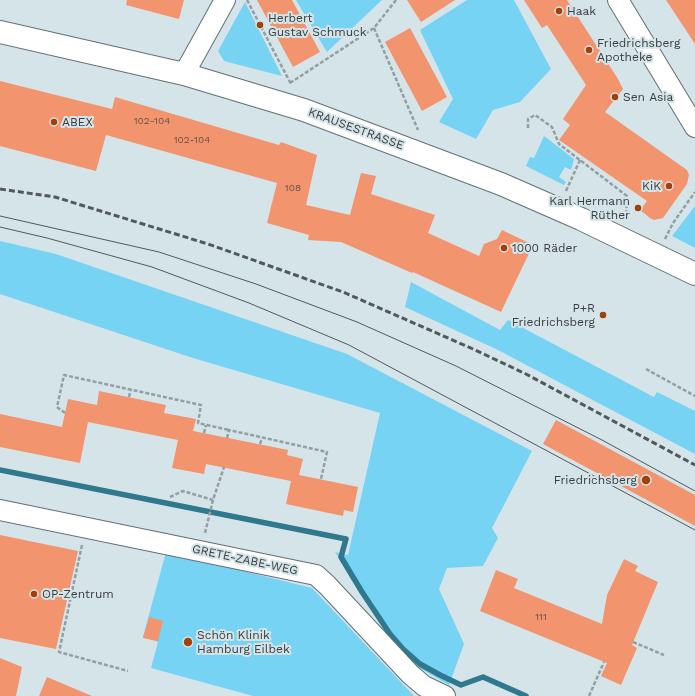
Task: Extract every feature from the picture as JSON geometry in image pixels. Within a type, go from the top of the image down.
[{"type":"main road","name":"KRAUSESTRASSE","points":[[0,32],[184,74],[304,110],[428,155],[508,187],[581,219],[695,274]]},
{"type":"street","points":[[184,74],[225,0]]},
{"type":"street","points":[[618,0],[695,127]]},
{"type":"street","name":"GRETE-ZABE-WEG","points":[[0,510],[316,575],[410,674],[424,686],[445,696]]},
{"type":"path","points":[[247,0],[304,110]]},
{"type":"path","points":[[290,83],[374,28],[396,0]]},
{"type":"path","points":[[374,28],[428,155]]},
{"type":"path","points":[[528,128],[528,120],[535,115],[552,127],[559,144],[627,196],[624,240]]},
{"type":"path","points":[[566,191],[580,160]]},
{"type":"path","points":[[656,256],[673,223],[695,192]]},
{"type":"path","points":[[646,369],[695,396]]},
{"type":"path","points":[[65,413],[57,407],[64,374],[201,405],[198,423],[327,452],[321,479]]},
{"type":"path","points":[[128,397],[131,389]]},
{"type":"path","points":[[204,433],[206,425]]},
{"type":"path","points":[[227,438],[229,430]]},
{"type":"path","points":[[260,444],[262,438]]},
{"type":"path","points":[[207,527],[210,510],[224,467]]},
{"type":"path","points":[[170,497],[183,492],[213,500]]},
{"type":"path","points":[[83,538],[59,652],[128,670]]},
{"type":"path","points":[[633,642],[664,655]]},
{"type":"path","points":[[589,696],[604,662]]},
{"type":"shaded area","points":[[296,0],[382,0],[327,52]]},
{"type":"shaded area","points":[[467,0],[514,0],[551,69],[520,102],[493,110],[476,139],[439,122],[453,99],[420,30]]},
{"type":"shaded area","points":[[245,2],[282,76],[224,61],[218,51]]},
{"type":"shaded area","points":[[544,136],[574,159],[571,170],[565,167],[559,177],[566,182],[564,185],[526,166],[530,157],[534,158]]},
{"type":"shaded area","points":[[695,206],[695,248],[672,236]]},
{"type":"shaded area","points":[[0,241],[56,254],[347,354],[532,451],[492,528],[498,538],[483,566],[447,568],[439,589],[464,644],[449,685],[418,667],[390,640],[335,552],[348,555],[380,413],[193,358],[0,294]]},
{"type":"shaded area","points":[[411,282],[500,330],[508,320],[654,397],[657,392],[695,411],[695,454],[498,350],[405,307]]},
{"type":"shaded area","points":[[166,552],[312,588],[414,696],[253,696],[151,668],[158,642],[143,637]]},
{"type":"building","points":[[127,0],[184,0],[179,19],[126,5]]},
{"type":"building","points":[[257,0],[292,0],[320,52],[293,67]]},
{"type":"building","points":[[407,0],[455,0],[421,22]]},
{"type":"building","points":[[524,0],[567,0],[623,89],[605,112],[687,170],[689,175],[687,184],[663,218],[654,220],[650,218],[640,210],[647,201],[559,140],[570,125],[563,119],[586,85],[547,25],[542,28]]},
{"type":"building","points":[[666,0],[695,0],[695,44]]},
{"type":"building","points":[[410,28],[447,97],[422,111],[385,42]]},
{"type":"building","points":[[0,81],[112,109],[115,97],[279,145],[281,142],[317,155],[306,205],[350,215],[361,173],[376,176],[371,194],[435,215],[428,233],[479,256],[484,244],[497,239],[502,230],[533,245],[501,312],[413,272],[412,273],[341,242],[308,240],[309,235],[267,223],[277,183],[106,135],[96,171],[0,146]]},
{"type":"building","points":[[99,391],[166,405],[164,413],[196,419],[193,431],[288,450],[287,455],[303,459],[299,475],[358,487],[353,512],[344,510],[343,516],[286,504],[291,481],[206,464],[204,474],[172,468],[178,440],[88,422],[80,463],[0,447],[0,414],[62,427],[68,399],[97,405]]},
{"type":"building","points":[[556,420],[695,495],[695,526],[543,444]]},
{"type":"building","name":"OP-Zentrum","points":[[0,535],[78,551],[56,649],[0,638]]},
{"type":"building","points":[[624,559],[638,566],[635,571],[658,582],[632,645],[637,648],[621,685],[601,676],[607,663],[480,611],[496,570],[518,579],[514,588],[602,624],[607,595]]},
{"type":"building","points":[[149,617],[163,621],[158,641],[143,638]]},
{"type":"building","points":[[0,658],[22,667],[16,696],[0,696]]},
{"type":"building","points":[[47,677],[92,696],[39,696]]},
{"type":"waterway","points":[[0,470],[346,539],[341,557],[390,634],[403,649],[420,664],[461,685],[483,677],[526,696]]},
{"type":"tram line","points":[[0,216],[159,252],[256,284],[357,322],[456,366],[602,440],[695,491]]},
{"type":"tram line","points":[[0,227],[47,238],[152,267],[249,303],[349,345],[695,530]]},
{"type":"railway","points":[[0,189],[55,197],[208,244],[343,292],[526,374],[695,465]]},
{"type":"place","name":"Haak","points":[[559,11]]},
{"type":"place","name":"Herbert Gustav Schmuck","points":[[260,25]]},
{"type":"place","name":"Friedrichsberg Apotheke","points":[[589,50]]},
{"type":"place","name":"Sen Asia","points":[[615,97]]},
{"type":"place","name":"ABEX","points":[[54,122]]},
{"type":"place","name":"KiK","points":[[669,186]]},
{"type":"place","name":"Karl Hermann Rüther","points":[[638,208]]},
{"type":"place","name":"1000 Räder","points":[[504,248]]},
{"type":"place","name":"P+R Friedrichsberg","points":[[603,315]]},
{"type":"place","name":"Friedrichsberg","points":[[646,480]]},
{"type":"place","name":"OP-Zentrum","points":[[34,594]]},
{"type":"place","name":"Schön Klinik Hamburg Eilbek","points":[[188,642]]}]
